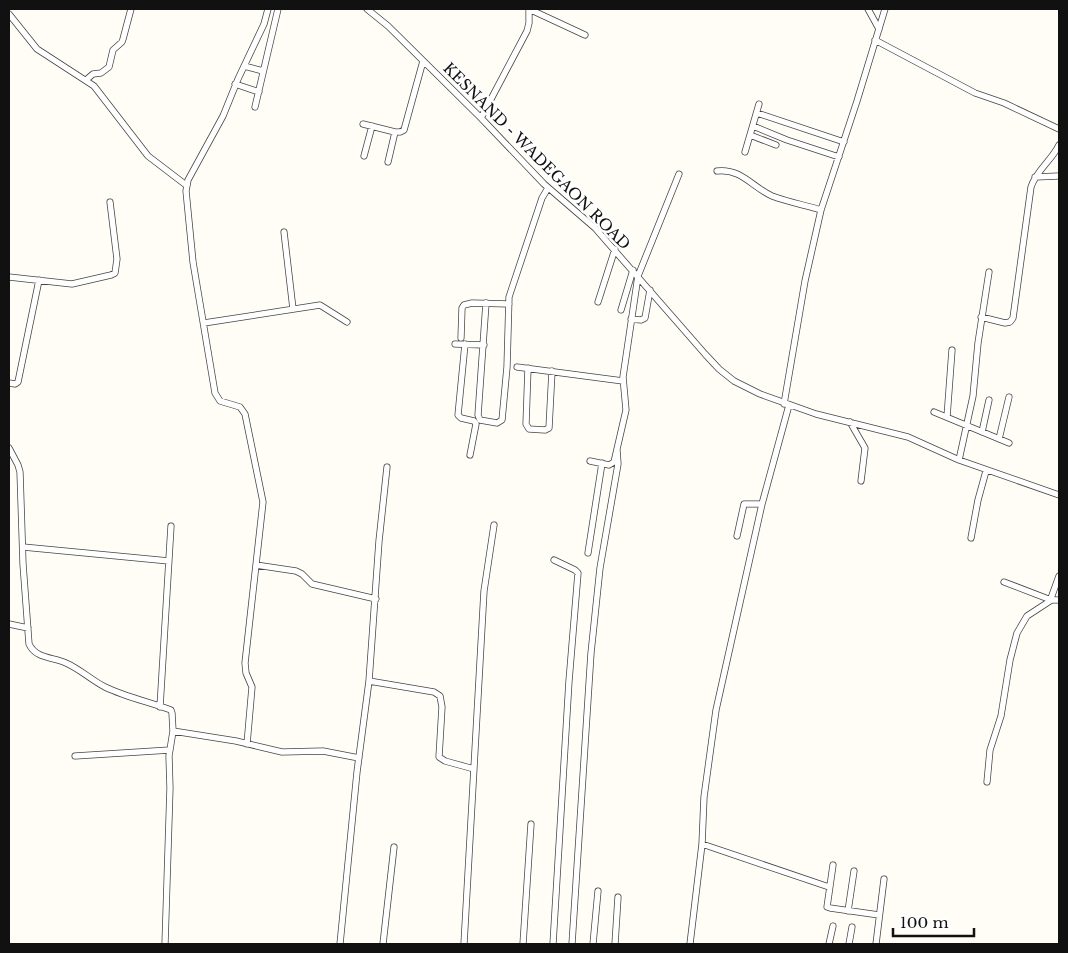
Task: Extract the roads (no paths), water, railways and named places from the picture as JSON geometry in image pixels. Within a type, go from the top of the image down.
[{"type":"street","points":[[86,80],[93,74],[103,72],[110,66],[113,50],[122,42],[131,9]]},
{"type":"street","points":[[247,744],[252,687],[246,673],[245,663],[263,496],[245,414],[240,407],[220,401],[215,393],[191,243],[186,185],[223,116],[235,84],[265,21],[268,9]]},
{"type":"street","points":[[255,107],[278,9]]},
{"type":"street","name":"KESNAND - WADEGAON ROAD","points":[[367,9],[481,118],[548,188],[595,228],[719,369],[746,388],[816,414],[908,437],[959,460],[1059,495]]},
{"type":"street","points":[[481,118],[527,31],[529,9],[585,35]]},
{"type":"street","points":[[868,9],[879,29]]},
{"type":"street","points":[[690,944],[702,844],[704,796],[716,710],[762,504],[787,404],[805,281],[821,210],[885,9]]},
{"type":"street","points":[[9,14],[37,49],[99,90],[148,156],[186,185]]},
{"type":"street","points":[[265,21],[275,23]]},
{"type":"street","points":[[875,40],[975,93],[1004,103],[1059,129]]},
{"type":"street","points":[[363,124],[395,132],[404,130],[423,61]]},
{"type":"street","points":[[244,66],[263,71]]},
{"type":"street","points":[[235,84],[259,92]]},
{"type":"street","points":[[745,152],[760,104]]},
{"type":"street","points":[[757,113],[844,142]]},
{"type":"street","points":[[364,156],[372,126]]},
{"type":"street","points":[[753,126],[787,140],[839,157]]},
{"type":"street","points":[[388,162],[395,132]]},
{"type":"street","points":[[750,135],[776,145]]},
{"type":"street","points":[[981,317],[1005,323],[1010,322],[1013,318],[1030,193],[1036,177],[1054,155],[1059,145]]},
{"type":"street","points":[[717,170],[726,170],[739,174],[772,195],[821,210]]},
{"type":"street","points":[[590,461],[613,463],[626,410],[622,381],[638,276],[679,174]]},
{"type":"street","points":[[1036,177],[1059,176]]},
{"type":"street","points":[[465,344],[458,415],[461,418],[497,423],[502,420],[507,367],[509,304],[513,285],[542,198],[548,188]]},
{"type":"street","points":[[9,277],[79,284],[115,273],[117,259],[110,202]]},
{"type":"street","points":[[284,232],[293,309]]},
{"type":"street","points":[[598,302],[615,249]]},
{"type":"street","points":[[621,310],[633,270]]},
{"type":"street","points":[[959,460],[973,396],[981,317],[989,272]]},
{"type":"street","points":[[9,383],[15,384],[18,382],[39,280]]},
{"type":"street","points":[[631,319],[641,320],[645,318],[650,290]]},
{"type":"street","points":[[461,338],[464,305],[486,303],[509,304]]},
{"type":"street","points":[[470,456],[478,416],[486,303]]},
{"type":"street","points":[[204,323],[320,305],[347,322]]},
{"type":"street","points":[[455,344],[484,345]]},
{"type":"street","points":[[947,417],[952,350]]},
{"type":"street","points":[[517,367],[622,381]]},
{"type":"street","points":[[528,368],[526,424],[529,429],[548,430],[550,428],[552,371]]},
{"type":"street","points":[[999,439],[1009,397]]},
{"type":"street","points":[[982,432],[990,400]]},
{"type":"street","points":[[934,412],[1008,443]]},
{"type":"street","points":[[850,422],[865,448],[861,481]]},
{"type":"street","points":[[9,448],[20,472],[29,644],[34,652],[68,664],[109,689],[172,712],[166,944]]},
{"type":"street","points":[[572,944],[591,652],[600,568],[618,460],[617,450]]},
{"type":"street","points":[[588,553],[602,463]]},
{"type":"street","points":[[340,944],[369,681],[379,541],[387,467]]},
{"type":"street","points":[[971,538],[986,470]]},
{"type":"street","points":[[737,536],[744,504],[762,504]]},
{"type":"street","points":[[160,707],[171,526]]},
{"type":"street","points":[[464,944],[484,590],[494,526]]},
{"type":"street","points":[[23,547],[168,561]]},
{"type":"street","points":[[553,944],[569,682],[578,573],[576,570],[554,560]]},
{"type":"street","points":[[256,565],[296,571],[312,584],[376,599]]},
{"type":"street","points":[[988,782],[989,756],[1001,716],[1010,660],[1017,633],[1027,616],[1051,600],[1059,576]]},
{"type":"street","points":[[1004,582],[1051,600],[1059,600]]},
{"type":"street","points":[[9,624],[28,628]]},
{"type":"street","points":[[369,681],[434,692],[440,696],[442,707],[439,757],[445,761],[474,769]]},
{"type":"street","points":[[173,731],[282,752],[319,750],[360,758]]},
{"type":"street","points":[[75,756],[170,750]]},
{"type":"street","points":[[523,944],[531,824]]},
{"type":"street","points":[[702,844],[829,887]]},
{"type":"street","points":[[383,944],[394,848]]},
{"type":"street","points":[[833,865],[827,907],[879,915]]},
{"type":"street","points":[[848,911],[854,871]]},
{"type":"street","points":[[876,944],[884,878]]},
{"type":"street","points":[[593,944],[598,891]]},
{"type":"street","points":[[615,944],[618,897]]},
{"type":"street","points":[[829,944],[832,926]]},
{"type":"street","points":[[849,944],[852,927]]}]
